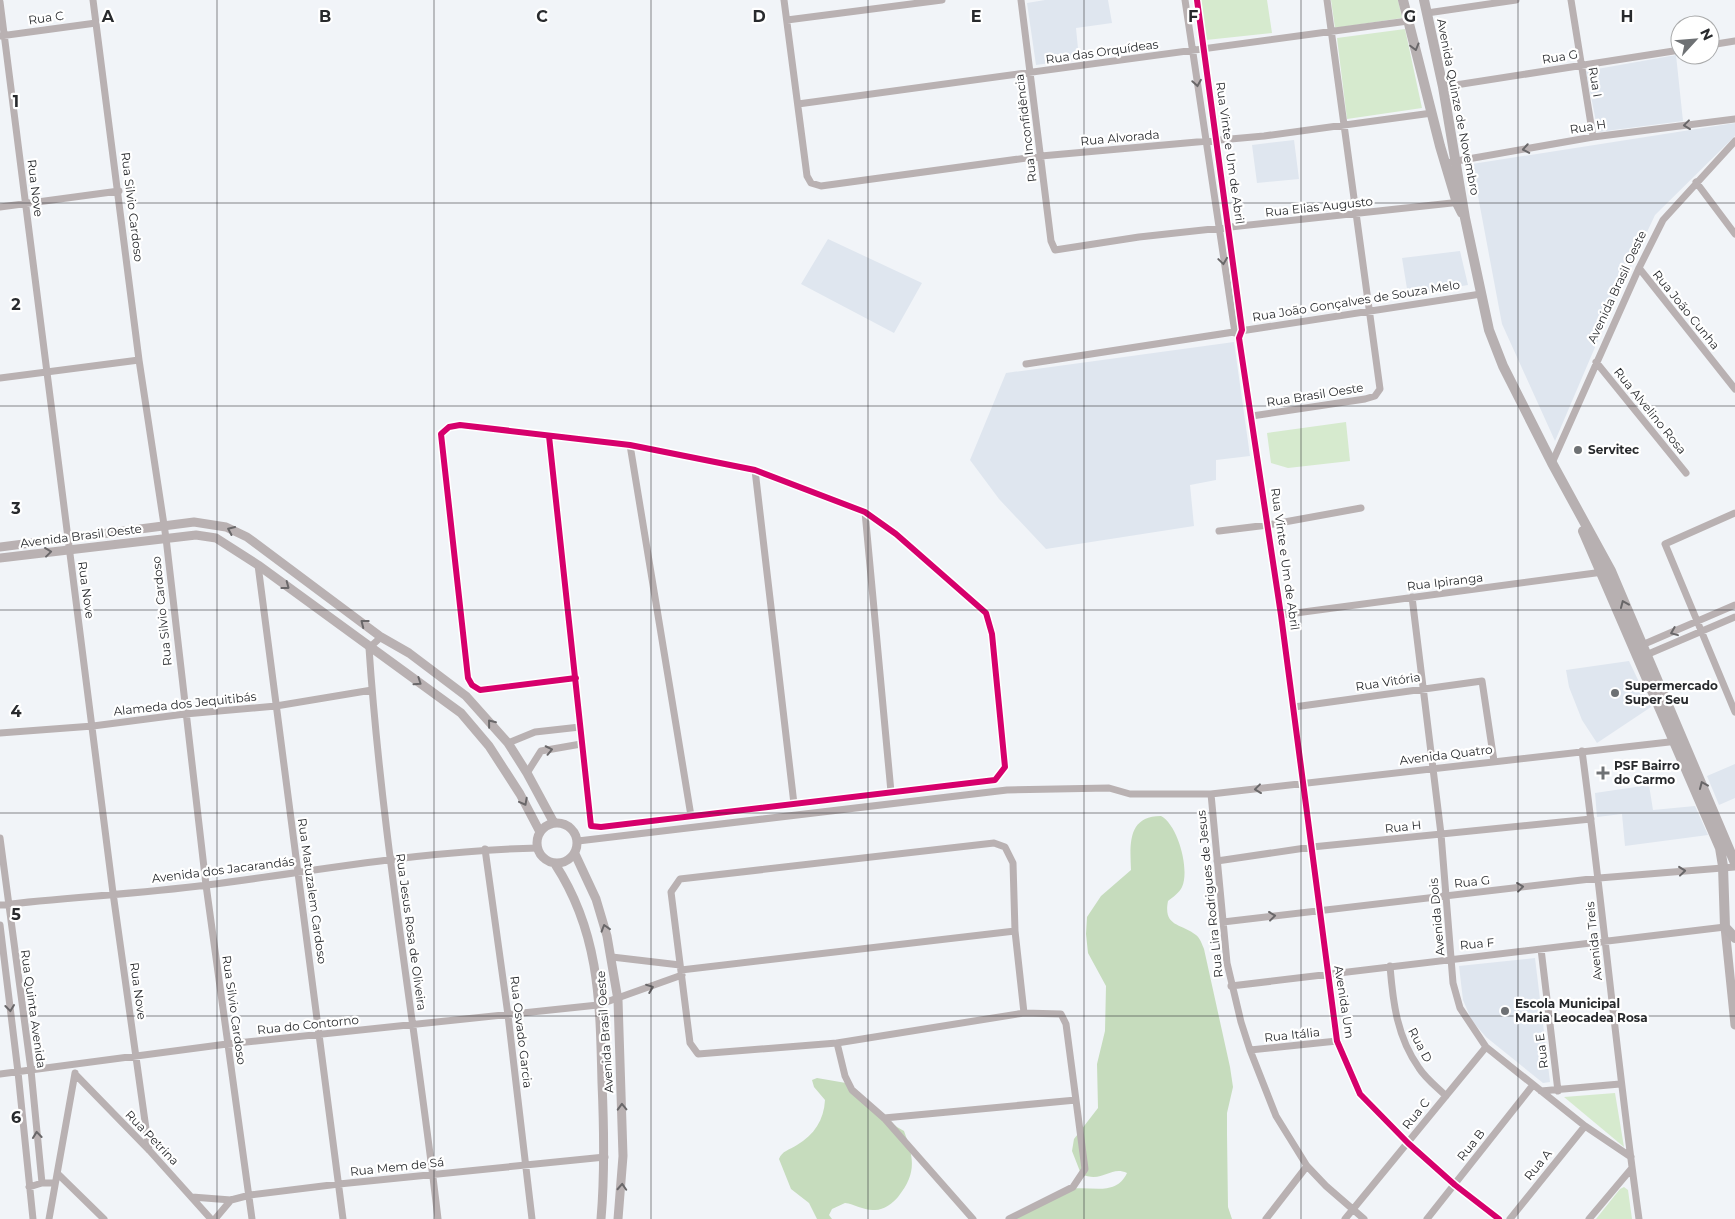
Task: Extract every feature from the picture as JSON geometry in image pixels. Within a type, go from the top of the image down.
[{"type":"main road","name":"Avenida Quinze de Novembro","points":[[1403,0],[1446,163],[1465,218],[1489,330],[1503,366],[1575,507],[1735,863]]},
{"type":"main road","name":"Avenida Quinze de Novembro","points":[[1424,0],[1457,161],[1460,203]]},
{"type":"main road","name":"Avenida Quinze de Novembro","points":[[1605,572],[1644,650],[1720,848],[1723,866],[1725,927]]},
{"type":"main road","points":[[1725,927],[1735,938]]},
{"type":"street","name":"Rua Silvio Cardoso","points":[[93,0],[139,360],[166,538],[184,714],[252,1219]]},
{"type":"street","points":[[784,0],[798,104]]},
{"type":"street","points":[[787,20],[942,0]]},
{"type":"street","name":"Rua Inconfidência","points":[[1020,0],[1031,73],[1051,241],[1055,250],[1057,250]]},
{"type":"street","name":"Rua Vinte e Um de Abril","points":[[1185,0],[1233,331]]},
{"type":"street","name":"Rua Vinte e Um de Abril","points":[[1197,0],[1242,330],[1239,338],[1305,784]]},
{"type":"street","points":[[1327,0],[1371,311]]},
{"type":"street","points":[[1427,13],[1516,0]]},
{"type":"street","name":"Rua I","points":[[1570,0],[1593,137]]},
{"type":"street","name":"Rua Nove","points":[[0,2],[2,36],[48,371],[113,894],[149,1150]]},
{"type":"street","name":"Rua das Orquídeas","points":[[798,104],[1408,21]]},
{"type":"street","name":"Rua C","points":[[2,36],[96,23]]},
{"type":"street","points":[[1720,43],[1735,41]]},
{"type":"street","name":"Rua G","points":[[1443,87],[1670,52]]},
{"type":"street","name":"Rua Alvorada","points":[[798,104],[806,169],[811,183],[824,186],[1041,156],[1206,142],[1344,126],[1432,113]]},
{"type":"street","name":"Rua H","points":[[1446,163],[1593,137],[1735,119]]},
{"type":"street","name":"Avenida Brasil Oeste","points":[[1552,463],[1596,362],[1663,220],[1735,141]]},
{"type":"street","points":[[1696,182],[1735,234]]},
{"type":"street","points":[[0,207],[119,192]]},
{"type":"street","name":"Rua Elias Augusto","points":[[1057,250],[1139,237],[1460,203]]},
{"type":"street","name":"Rua João Cunha","points":[[1639,268],[1735,389]]},
{"type":"street","name":"Rua João Gonçalves de Souza Melo","points":[[1026,364],[1481,294]]},
{"type":"street","name":"Rua Brasil Oeste","points":[[1252,416],[1365,399],[1379,392],[1380,380],[1371,311]]},
{"type":"street","points":[[1233,331],[1239,338]]},
{"type":"street","points":[[0,378],[139,360]]},
{"type":"street","name":"Rua Alvelino Rosa","points":[[1596,362],[1686,473]]},
{"type":"street","points":[[549,436],[576,678],[581,744],[591,826],[601,827],[995,780],[1005,767],[992,634],[986,613],[896,534],[864,512],[755,470],[630,446],[460,425],[450,427],[441,434],[468,678],[472,685],[480,690],[576,678]]},
{"type":"street","points":[[630,446],[691,816]]},
{"type":"street","points":[[755,470],[794,804]]},
{"type":"street","points":[[1219,531],[1268,525],[1361,508]]},
{"type":"street","points":[[864,512],[891,792]]},
{"type":"street","points":[[1735,513],[1665,544],[1735,712]]},
{"type":"street","name":"Avenida Brasil Oeste","points":[[0,547],[194,522],[213,523],[247,537],[381,637],[409,653],[466,696],[505,740],[527,773],[554,823]]},
{"type":"street","name":"Avenida Brasil Oeste","points":[[0,558],[166,538],[209,535],[225,543],[450,705],[490,746],[520,794],[540,832]]},
{"type":"street","name":"Rua Matuzalem Cardoso","points":[[258,565],[343,1219]]},
{"type":"street","name":"Rua Ipiranga","points":[[1281,615],[1605,572]]},
{"type":"street","name":"Avenida Dois","points":[[1412,597],[1422,688],[1434,767],[1453,983],[1457,1000],[1486,1047],[1584,1126],[1631,1157]]},
{"type":"street","points":[[1644,650],[1697,622],[1735,605]]},
{"type":"street","points":[[1644,650],[1701,632],[1735,617]]},
{"type":"street","points":[[369,648],[381,637]]},
{"type":"street","name":"Rua Jesus Rosa de Oliveira","points":[[369,648],[390,861],[438,1219]]},
{"type":"street","name":"Rua Vitória","points":[[1294,707],[1482,681],[1484,683],[1494,761]]},
{"type":"street","name":"Alameda dos Jequitibás","points":[[0,733],[93,726],[184,714],[276,706],[372,690]]},
{"type":"street","points":[[490,746],[535,732],[580,726]]},
{"type":"street","name":"Avenida Quatro","points":[[578,841],[1007,790],[1109,788],[1130,794],[1211,794],[1679,740]]},
{"type":"street","points":[[527,773],[541,751],[581,744]]},
{"type":"street","name":"Avenida Treis","points":[[1582,751],[1599,878],[1620,1084],[1639,1219]]},
{"type":"street","name":"Avenida Um","points":[[1305,784],[1337,1041],[1360,1094],[1408,1143],[1455,1185],[1499,1219]]},
{"type":"street","name":"Rua Lira Rodrigues de Jesus","points":[[1211,794],[1231,986],[1250,1050],[1276,1116],[1307,1166],[1352,1210],[1364,1219]]},
{"type":"street","name":"Rua H","points":[[1217,861],[1312,847],[1592,819]]},
{"type":"street","points":[[554,823],[567,825],[572,829],[578,841],[575,854],[566,862],[555,864],[544,859],[538,848],[540,832],[554,823]]},
{"type":"street","name":"Rua Quinta Avenida","points":[[0,838],[4,905],[31,1070],[42,1183]]},
{"type":"street","points":[[1010,1219],[1073,1187],[1085,1169],[1066,1024],[1061,1014],[1024,1013],[837,1043],[698,1054],[690,1042],[671,892],[680,879],[994,843],[1005,847],[1013,863],[1015,931],[1024,1013]]},
{"type":"street","name":"Avenida dos Jacarandás","points":[[4,905],[206,885],[299,871],[485,849],[538,848]]},
{"type":"street","name":"Rua Osvado Garcia","points":[[485,849],[508,1015],[532,1219]]},
{"type":"street","name":"Avenida Brasil Oeste","points":[[575,854],[596,899],[612,957],[618,1000],[623,1156],[618,1219]]},
{"type":"street","name":"Avenida Brasil Oeste","points":[[555,864],[570,886],[586,929],[595,964],[605,1157],[601,1219]]},
{"type":"street","name":"Rua G","points":[[1223,922],[1599,878],[1735,866]]},
{"type":"street","name":"Rua Quinta Avenida","points":[[0,925],[33,1219]]},
{"type":"street","name":"Rua F","points":[[1231,986],[1452,958],[1541,950],[1725,927]]},
{"type":"street","name":"Avenida Quinze de Novembro","points":[[1725,927],[1735,1025]]},
{"type":"street","points":[[612,957],[681,970],[1015,931]]},
{"type":"street","name":"Rua E","points":[[1541,950],[1558,1091]]},
{"type":"street","name":"Rua D","points":[[1390,966],[1392,994],[1400,1034],[1420,1070],[1446,1096]]},
{"type":"street","name":"Rua do Contorno","points":[[0,1074],[136,1058],[228,1044],[320,1036],[412,1024],[598,1005],[618,1000],[681,970]]},
{"type":"street","name":"Rua Itália","points":[[1250,1050],[1337,1041]]},
{"type":"street","points":[[837,1043],[845,1076],[852,1090],[884,1118],[973,1219]]},
{"type":"street","name":"Rua C","points":[[1344,1219],[1486,1047]]},
{"type":"street","points":[[49,1219],[77,1065]]},
{"type":"street","name":"Rua Petrina","points":[[75,1074],[149,1150],[211,1219]]},
{"type":"street","points":[[1541,1091],[1558,1091],[1620,1084]]},
{"type":"street","name":"Rua B","points":[[1427,1219],[1533,1085]]},
{"type":"street","points":[[884,1118],[1076,1100]]},
{"type":"street","name":"Rua A","points":[[1510,1219],[1584,1126]]},
{"type":"street","name":"Rua Mem de Sá","points":[[192,1197],[231,1200],[250,1194],[605,1157]]},
{"type":"street","points":[[1266,1219],[1307,1166]]},
{"type":"street","points":[[1589,1219],[1632,1168]]},
{"type":"street","points":[[58,1174],[104,1219]]},
{"type":"street","points":[[30,1187],[42,1183],[55,1183]]},
{"type":"street","points":[[215,1219],[231,1200]]},
{"type":"shaded area","points":[[1045,0],[1108,0],[1112,23],[1076,28],[1079,59],[1036,65],[1027,3]]},
{"type":"shaded area","points":[[1670,56],[1670,65],[1677,65],[1683,121],[1598,132],[1586,71]]},
{"type":"shaded area","points":[[1735,123],[1735,136],[1655,215],[1613,305],[1555,441],[1502,324],[1472,164]]},
{"type":"shaded area","points":[[1294,140],[1299,179],[1257,183],[1252,145]]},
{"type":"shaded area","points":[[828,239],[922,283],[894,333],[801,284]]},
{"type":"shaded area","points":[[1460,251],[1468,285],[1408,295],[1402,258]]},
{"type":"shaded area","points":[[1234,342],[1250,456],[1216,460],[1216,480],[1190,485],[1194,526],[1046,549],[999,499],[970,460],[1006,373]]},
{"type":"shaded area","points":[[1629,661],[1651,707],[1597,743],[1582,720],[1569,687],[1566,670]]},
{"type":"shaded area","points":[[1735,764],[1735,798],[1719,805],[1707,776]]},
{"type":"shaded area","points":[[1649,785],[1653,810],[1695,806],[1708,835],[1625,846],[1622,814],[1597,817],[1595,793]]},
{"type":"shaded area","name":"Escola Municipal Maria Leocadea Rosa","points":[[1535,958],[1550,1082],[1543,1083],[1486,1037],[1472,1021],[1463,1000],[1459,966]]},
{"type":"green space","points":[[1199,0],[1267,0],[1272,33],[1206,40]]},
{"type":"green space","points":[[1331,0],[1398,0],[1402,18],[1335,28]]},
{"type":"green space","points":[[1405,29],[1422,108],[1347,119],[1337,38]]},
{"type":"green space","points":[[1346,422],[1350,461],[1288,468],[1271,463],[1267,433]]},
{"type":"green space","points":[[1161,816],[1173,828],[1181,849],[1184,870],[1182,887],[1168,901],[1168,916],[1174,923],[1190,931],[1200,939],[1204,949],[1230,1067],[1233,1087],[1227,1113],[1227,1134],[1228,1207],[1232,1219],[1008,1219],[1064,1191],[1115,1186],[1127,1173],[1116,1171],[1095,1177],[1081,1174],[1072,1151],[1074,1139],[1098,1108],[1097,1064],[1105,1031],[1106,986],[1088,953],[1087,917],[1101,896],[1131,870],[1131,842],[1136,826],[1150,817]]},
{"type":"green space","points":[[817,1078],[846,1083],[904,1131],[912,1157],[911,1173],[904,1188],[891,1204],[878,1210],[871,1210],[845,1203],[832,1209],[829,1215],[832,1219],[817,1219],[809,1203],[791,1189],[779,1159],[784,1152],[803,1141],[813,1132],[823,1114],[825,1100],[814,1087],[812,1080]]},
{"type":"green space","points":[[1615,1093],[1624,1147],[1564,1097]]},
{"type":"green space","points":[[1624,1187],[1628,1190],[1632,1219],[1596,1219],[1620,1189]]},
{"type":"cycle path","points":[[1197,0],[1242,330],[1239,338],[1281,615],[1337,1041],[1360,1094],[1408,1143],[1455,1185],[1499,1219]]},
{"type":"cycle path","points":[[549,436],[560,534],[565,582],[570,631],[575,680],[580,728],[591,826],[601,827],[995,780],[1005,767],[992,634],[986,613],[896,534],[865,512],[755,470],[630,445],[460,425],[449,427],[441,434],[468,678],[472,685],[480,690],[576,678]]},
{"type":"place","name":"Servitec","points":[[1578,450]]},
{"type":"place","name":"Supermercado Super Seu","points":[[1615,693]]},
{"type":"place","name":"PSF Bairro do Carmo","points":[[1603,773]]},
{"type":"place","name":"Escola Municipal Maria Leocadea Rosa","points":[[1505,1011]]}]
